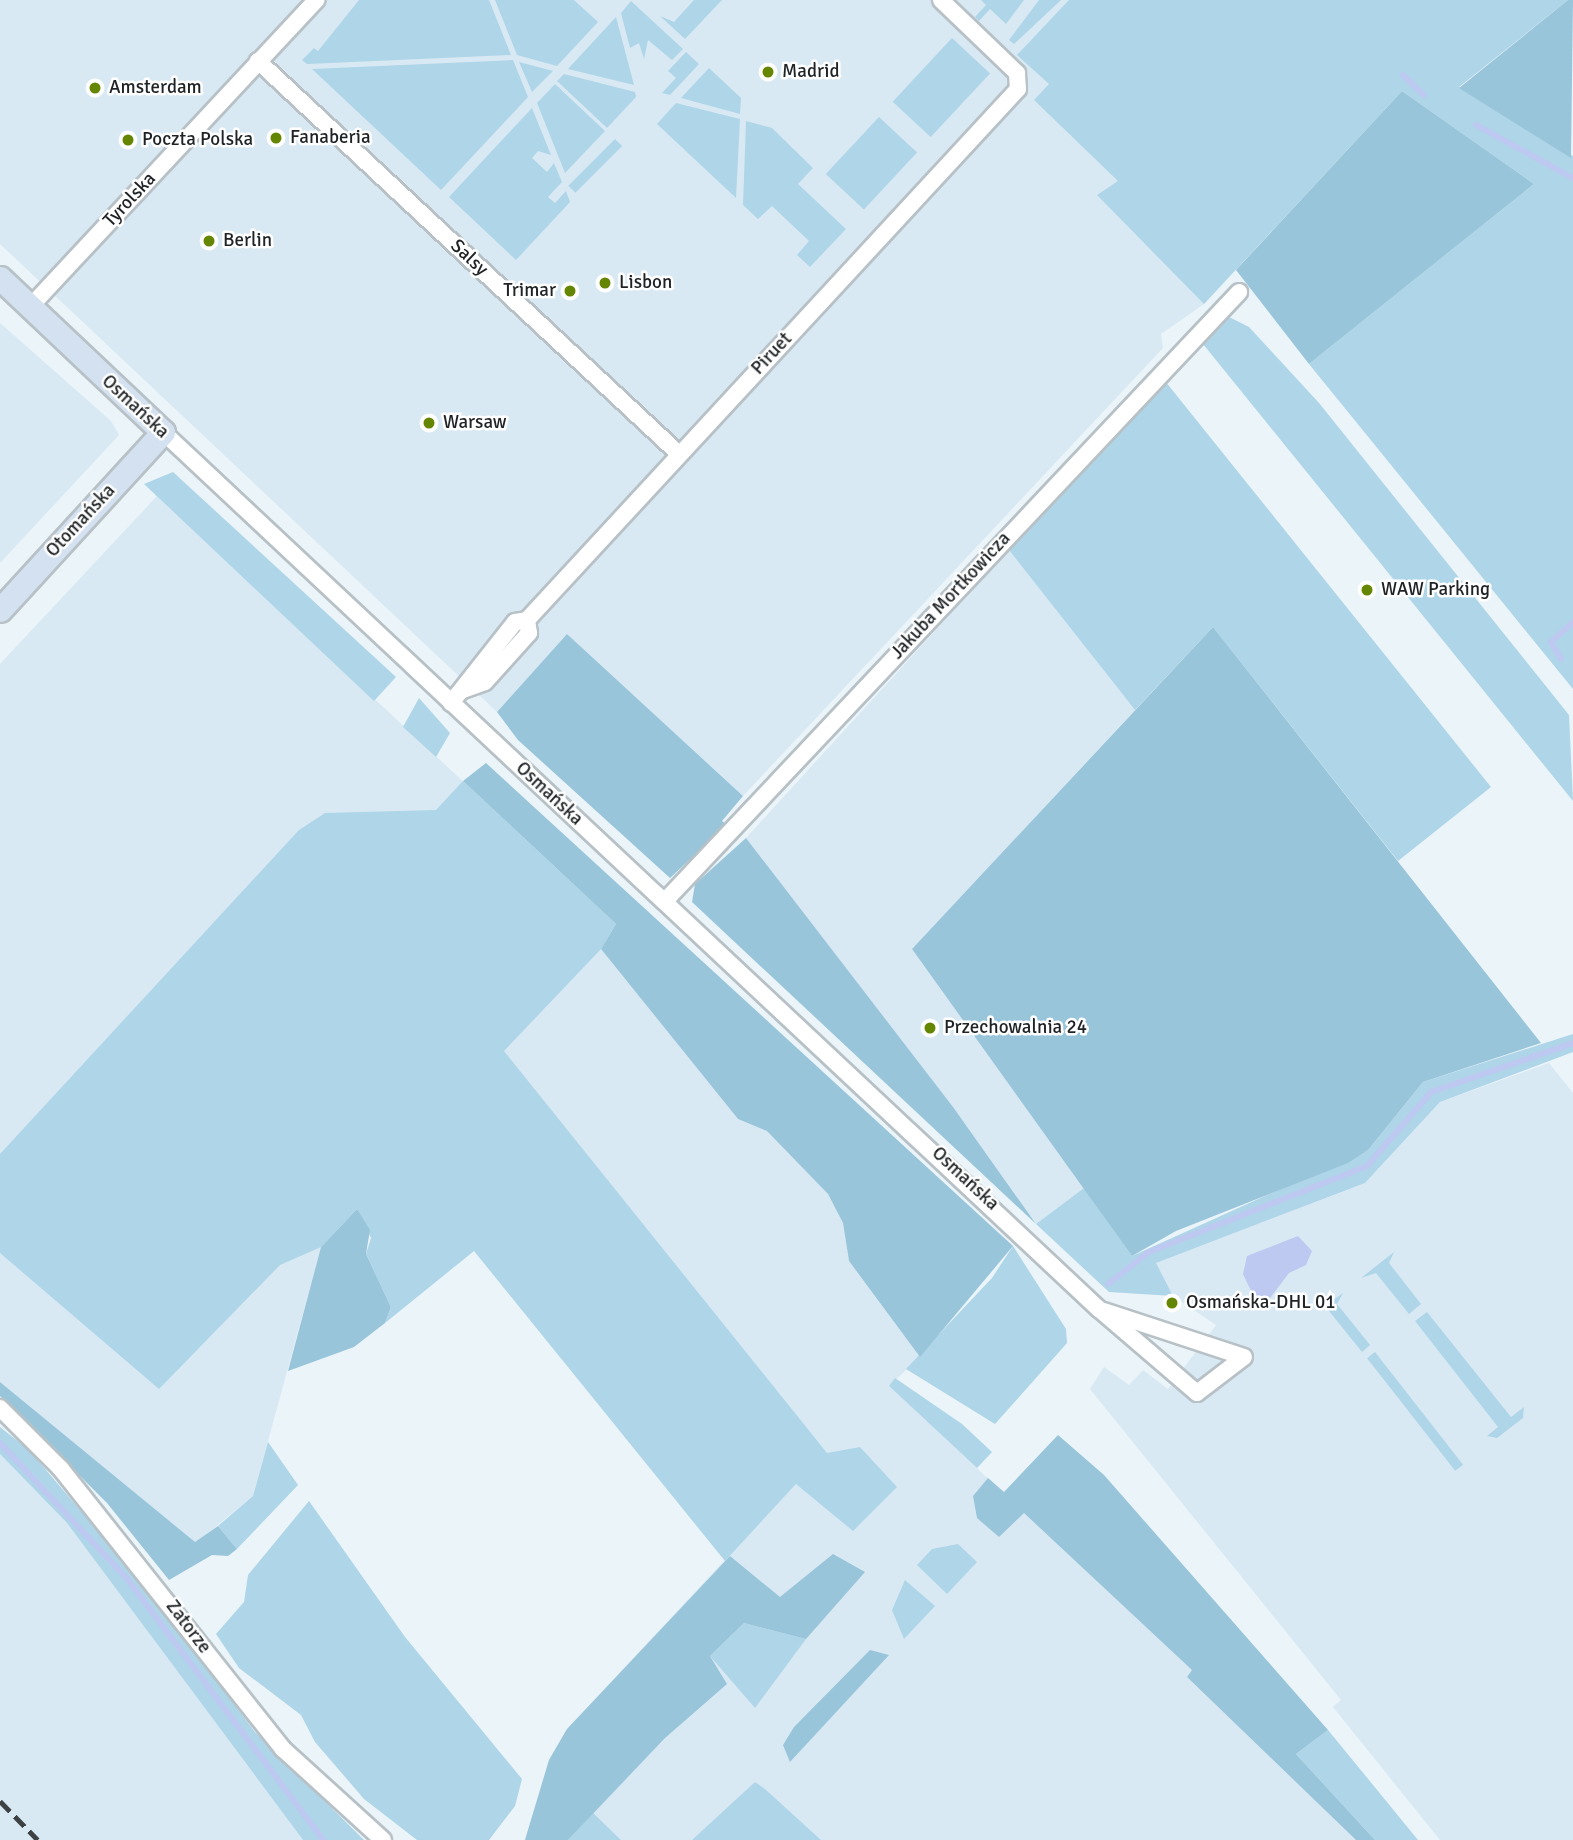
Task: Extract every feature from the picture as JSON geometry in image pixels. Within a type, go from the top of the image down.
[{"type":"street","name":"Tyrolska","points":[[30,307],[316,0]]},
{"type":"street","name":"Piruet","points":[[451,703],[463,690],[470,672],[515,622],[527,620],[1018,89],[1017,73],[942,0]]},
{"type":"street","name":"Salsy","points":[[258,61],[679,454]]},
{"type":"street","name":"Osmańska","points":[[0,278],[1099,1309],[1196,1393],[1244,1357],[1099,1309]]},
{"type":"street","name":"Jakuba Mortkowicza","points":[[665,901],[1239,292]]},
{"type":"street","name":"Otomańska","points":[[0,610],[163,432]]},
{"type":"street","name":"Zatorze","points":[[0,1408],[115,1534],[283,1749],[383,1840]]},
{"type":"shaded area","points":[[0,0],[1485,0],[1204,304],[1161,334],[1163,348],[743,796],[567,634],[497,712],[0,244]]},
{"type":"shaded area","points":[[359,0],[489,0],[511,55],[307,64],[302,60],[314,48],[318,51]]},
{"type":"shaded area","points":[[495,0],[574,0],[598,22],[557,66],[517,55]]},
{"type":"shaded area","points":[[694,0],[722,0],[685,39],[660,16],[674,22]]},
{"type":"shaded area","points":[[981,0],[1024,0],[1006,24],[990,9],[979,21],[975,17],[986,5]]},
{"type":"shaded area","points":[[1039,0],[1061,0],[1014,44],[1009,40]]},
{"type":"shaded area","points":[[1069,0],[1568,0],[1459,87],[1573,156],[1573,689],[1309,364],[1534,184],[1402,91],[1204,304],[1097,195],[1118,181],[1034,100],[1049,84],[1017,55]]},
{"type":"shaded area","points":[[1568,0],[1573,0],[1571,158],[1459,88]]},
{"type":"shaded area","points":[[631,1],[683,49],[672,60],[648,40],[644,59],[639,43],[630,48],[621,13]]},
{"type":"shaded area","points":[[616,17],[634,85],[568,69]]},
{"type":"shaded area","points":[[952,38],[990,73],[931,137],[893,102]]},
{"type":"shaded area","points":[[686,52],[699,64],[670,95],[662,93],[676,78],[668,71]]},
{"type":"shaded area","points":[[513,60],[528,97],[441,190],[312,69]]},
{"type":"shaded area","points":[[519,62],[553,71],[532,92]]},
{"type":"shaded area","points":[[709,68],[741,98],[740,114],[681,98]]},
{"type":"shaded area","points":[[564,74],[635,92],[636,97],[607,128],[557,81]]},
{"type":"shaded area","points":[[555,84],[605,131],[565,173],[537,103]]},
{"type":"shaded area","points":[[1402,91],[1534,184],[1309,364],[1236,270]]},
{"type":"shaded area","points":[[676,103],[740,119],[736,198],[657,124]]},
{"type":"shaded area","points":[[532,108],[551,155],[538,151],[532,158],[547,172],[554,163],[562,182],[548,197],[555,203],[566,191],[570,202],[516,260],[449,197]]},
{"type":"shaded area","points":[[879,117],[917,152],[864,210],[826,174]]},
{"type":"shaded area","points":[[746,121],[772,128],[813,168],[798,184],[846,229],[810,267],[797,255],[809,241],[772,206],[758,219],[743,205]]},
{"type":"shaded area","points":[[615,139],[622,146],[575,193],[568,186]]},
{"type":"shaded area","points":[[1229,317],[1249,327],[1319,403],[1569,715],[1573,801],[1203,344]]},
{"type":"shaded area","points":[[0,323],[111,421],[119,435],[0,563]]},
{"type":"shaded area","points":[[1165,381],[1491,787],[1398,861],[1213,627],[1135,710],[1009,550]]},
{"type":"shaded area","points":[[173,472],[396,677],[374,701],[144,484]]},
{"type":"shaded area","points":[[157,496],[616,924],[601,949],[738,1119],[767,1130],[828,1194],[843,1223],[849,1261],[920,1357],[889,1386],[1193,1670],[1187,1677],[1356,1840],[525,1840],[549,1760],[567,1729],[796,1484],[503,1051],[321,1247],[253,1496],[196,1543],[0,1382],[0,664]]},
{"type":"shaded area","points":[[1009,550],[1135,710],[912,949],[1084,1188],[1036,1224],[746,838]]},
{"type":"shaded area","points":[[1213,627],[1541,1043],[1423,1082],[1369,1149],[1348,1163],[1176,1231],[1132,1256],[912,949]]},
{"type":"shaded area","points":[[567,634],[743,796],[722,821],[727,825],[670,878],[518,740],[497,712]]},
{"type":"shaded area","points":[[419,698],[450,733],[436,757],[403,727]]},
{"type":"shaded area","points":[[486,763],[1013,1246],[920,1357],[849,1261],[843,1223],[828,1194],[767,1131],[738,1119],[601,949],[616,924],[463,781]]},
{"type":"shaded area","points":[[463,781],[616,924],[601,949],[504,1051],[827,1453],[860,1447],[897,1487],[853,1531],[796,1484],[725,1561],[474,1251],[385,1323],[391,1307],[366,1254],[371,1238],[357,1209],[321,1247],[280,1265],[159,1389],[0,1253],[0,1154],[299,830],[325,813],[436,810]]},
{"type":"shaded area","points":[[746,838],[953,1107],[1036,1224],[692,902],[695,884]]},
{"type":"shaded area","points":[[1573,1034],[1573,1052],[1440,1102],[1365,1183],[1156,1263],[1173,1296],[1109,1292],[1036,1224],[1084,1188],[1132,1256],[1369,1149],[1423,1082]]},
{"type":"shaded area","points":[[1549,1063],[1573,1093],[1573,1840],[1440,1840],[1333,1707],[1341,1700],[1090,1389],[1104,1367],[1129,1385],[1143,1370],[1168,1389],[1216,1325],[1173,1296],[1155,1263],[1365,1183],[1440,1102]]},
{"type":"shaded area","points":[[357,1209],[370,1230],[366,1254],[391,1307],[385,1323],[354,1347],[288,1371],[321,1247]]},
{"type":"shaded area","points":[[1298,1236],[1312,1251],[1306,1265],[1289,1273],[1270,1298],[1253,1295],[1243,1274],[1247,1256]]},
{"type":"shaded area","points":[[1013,1246],[1066,1329],[1067,1343],[995,1424],[906,1369],[992,1278]]},
{"type":"shaded area","points":[[1394,1252],[1389,1263],[1421,1304],[1409,1314],[1376,1273],[1361,1278]]},
{"type":"shaded area","points":[[1343,1293],[1337,1304],[1370,1345],[1362,1352],[1325,1306]]},
{"type":"shaded area","points":[[1427,1312],[1511,1417],[1524,1407],[1523,1418],[1497,1438],[1487,1436],[1498,1427],[1415,1321]]},
{"type":"shaded area","points":[[1375,1352],[1463,1465],[1455,1471],[1367,1358]]},
{"type":"shaded area","points":[[895,1378],[962,1424],[992,1452],[977,1468],[889,1386]]},
{"type":"shaded area","points":[[0,1382],[195,1542],[218,1526],[237,1549],[228,1556],[212,1555],[169,1580],[107,1503],[0,1396]]},
{"type":"shaded area","points":[[0,1427],[29,1450],[149,1591],[255,1732],[364,1840],[303,1840],[67,1523],[0,1454]]},
{"type":"shaded area","points":[[1058,1435],[1104,1475],[1328,1730],[1296,1754],[1375,1840],[1356,1840],[1187,1677],[1192,1670],[1024,1513],[999,1537],[977,1518],[973,1496],[988,1478],[1004,1492]]},
{"type":"shaded area","points":[[268,1442],[298,1485],[237,1549],[218,1526],[253,1496]]},
{"type":"shaded area","points":[[0,1454],[67,1523],[303,1840],[0,1840]]},
{"type":"shaded area","points":[[309,1501],[405,1637],[522,1779],[515,1806],[489,1840],[417,1840],[364,1799],[315,1742],[301,1715],[239,1668],[216,1634],[244,1602],[248,1575]]},
{"type":"shaded area","points":[[958,1544],[977,1562],[947,1594],[917,1565],[932,1549]]},
{"type":"shaded area","points":[[833,1554],[865,1572],[806,1639],[744,1623],[710,1656],[727,1684],[665,1738],[568,1840],[525,1840],[549,1760],[567,1729],[730,1556],[780,1597]]},
{"type":"shaded area","points":[[905,1580],[935,1606],[904,1639],[892,1610]]},
{"type":"shaded area","points":[[744,1623],[806,1639],[755,1708],[710,1656]]},
{"type":"shaded area","points":[[870,1650],[889,1655],[790,1762],[783,1745],[794,1727]]},
{"type":"shaded area","points":[[1328,1730],[1418,1840],[1375,1840],[1296,1754]]},
{"type":"shaded area","points":[[755,1782],[765,1789],[821,1840],[692,1840]]},
{"type":"shaded area","points":[[593,1813],[621,1840],[568,1840]]},
{"type":"waterway","points":[[1403,75],[1424,95]]},
{"type":"waterway","points":[[1476,125],[1573,178]]},
{"type":"waterway","points":[[1561,659],[1551,642],[1573,622]]},
{"type":"waterway","points":[[1108,1284],[1149,1252],[1367,1166],[1431,1092],[1573,1043]]},
{"type":"waterway","points":[[0,1443],[128,1580],[323,1840]]},
{"type":"railway","points":[[0,1801],[38,1840]]},
{"type":"place","name":"Madrid","points":[[768,72]]},
{"type":"place","name":"Amsterdam","points":[[95,88]]},
{"type":"place","name":"Fanaberia","points":[[276,138]]},
{"type":"place","name":"Poczta Polska","points":[[128,140]]},
{"type":"place","name":"Berlin","points":[[209,241]]},
{"type":"place","name":"Lisbon","points":[[605,283]]},
{"type":"place","name":"Trimar","points":[[570,291]]},
{"type":"place","name":"Warsaw","points":[[429,423]]},
{"type":"place","name":"WAW Parking","points":[[1367,590]]},
{"type":"place","name":"Przechowalnia 24","points":[[930,1028]]},
{"type":"place","name":"Osmańska-DHL 01","points":[[1172,1303]]}]
